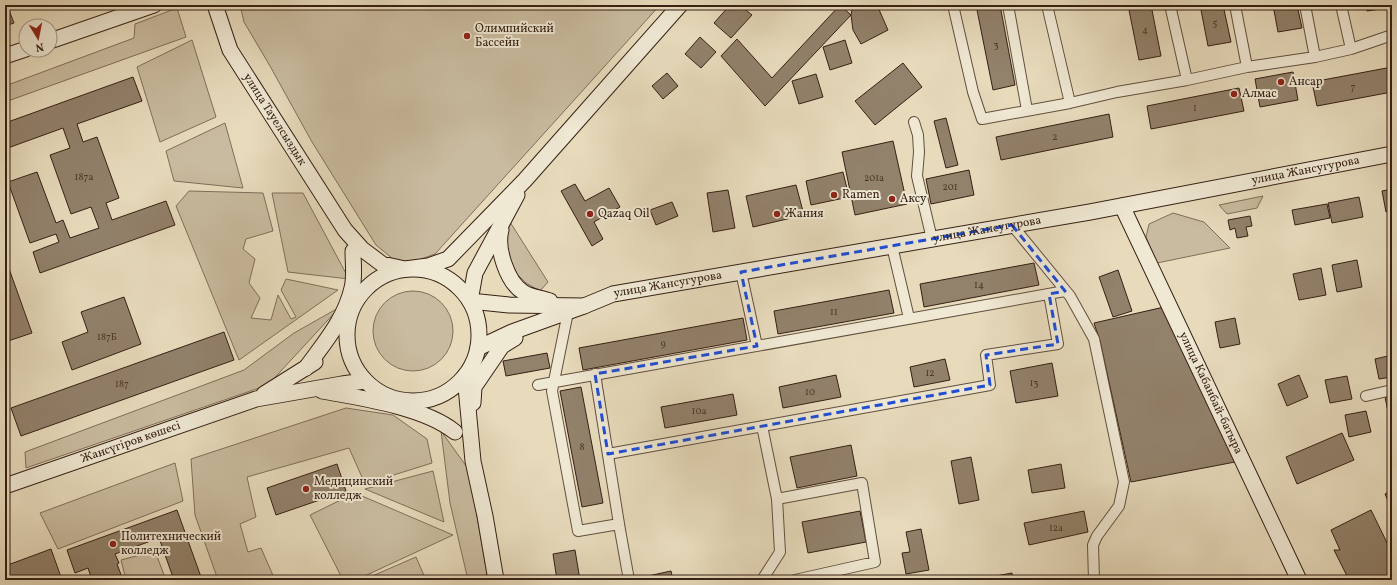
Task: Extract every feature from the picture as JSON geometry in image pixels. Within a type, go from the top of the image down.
[{"type":"main road","points":[[58,37],[154,5]]},
{"type":"main road","name":"улица Тауелсыздык","points":[[215,5],[230,50],[358,250],[369,286]]},
{"type":"main road","points":[[406,269],[424,270],[443,276],[458,286],[470,301],[477,316],[480,332],[478,348],[473,363],[465,376],[454,387],[440,396],[425,400],[403,401],[383,394],[365,381],[354,366],[348,348],[347,330],[350,313],[358,298],[369,286],[386,275],[406,269],[428,266],[448,259],[525,180],[680,5]]},
{"type":"main road","points":[[5,56],[18,52]]},
{"type":"main road","name":"улица Жансугурова","points":[[478,348],[568,309],[584,306],[613,294],[1122,206],[1392,154]]},
{"type":"main road","points":[[470,301],[475,273],[525,180]]},
{"type":"main road","name":"улица Кабанбай-батыра","points":[[1122,206],[1299,580]]},
{"type":"main road","points":[[505,217],[500,236],[500,250],[505,266],[513,282],[524,292],[568,309]]},
{"type":"main road","points":[[306,368],[338,324],[346,306],[353,287],[358,250],[400,265],[425,264],[456,250]]},
{"type":"main road","name":"улица Тауелсыздык","points":[[358,250],[382,264],[406,269]]},
{"type":"main road","name":"улица Жансугурова","points":[[470,301],[568,309]]},
{"type":"main road","points":[[462,433],[474,387],[502,346],[537,323]]},
{"type":"main road","points":[[256,399],[328,354],[347,330]]},
{"type":"main road","points":[[465,376],[462,433],[473,461],[485,516],[496,580]]},
{"type":"main road","points":[[256,399],[365,381]]},
{"type":"main road","points":[[313,389],[370,400],[418,413],[462,433]]},
{"type":"main road","name":"Жансүгіров көшесі","points":[[5,486],[256,399]]},
{"type":"main road","points":[[425,400],[462,433]]},
{"type":"street","points":[[953,5],[973,92],[982,119],[1070,103],[1117,92],[1186,80],[1247,67],[1315,57],[1351,49],[1392,35]]},
{"type":"street","points":[[1008,5],[1027,110]]},
{"type":"street","points":[[1047,5],[1070,103]]},
{"type":"street","points":[[1170,5],[1186,80]]},
{"type":"street","points":[[1235,5],[1247,67]]},
{"type":"street","points":[[1305,5],[1315,57]]},
{"type":"street","points":[[1341,5],[1351,49]]},
{"type":"street","points":[[914,122],[918,135],[919,146],[917,176],[932,239]]},
{"type":"street","points":[[1012,225],[1070,296],[1094,338],[1124,482],[1119,506],[1097,536],[1093,545],[1094,580]]},
{"type":"street","points":[[892,246],[909,318]]},
{"type":"street","points":[[741,272],[757,346]]},
{"type":"street","points":[[538,384],[1065,291]]},
{"type":"street","points":[[608,454],[990,385],[986,355],[1058,344],[1049,294]]},
{"type":"street","points":[[568,309],[552,392],[578,531],[619,524]]},
{"type":"street","points":[[595,374],[619,524],[630,580]]},
{"type":"street","points":[[1366,396],[1392,390]]},
{"type":"street","points":[[762,426],[777,498],[780,552],[762,580]]},
{"type":"street","points":[[777,498],[862,484],[875,562],[794,580]]},
{"type":"highlighted area","points":[[1012,225],[1065,291],[1049,294],[1058,344],[986,355],[990,385],[608,454],[595,374],[757,346],[741,272]]},
{"type":"shaded area","points":[[240,5],[660,5],[435,254],[410,263],[393,259],[376,245],[312,142],[244,22]]},
{"type":"shaded area","points":[[177,8],[186,37],[5,102],[5,86],[134,38],[135,24]]},
{"type":"shaded area","points":[[192,40],[216,117],[160,142],[137,67]]},
{"type":"shaded area","points":[[225,123],[243,188],[174,181],[166,151]]},
{"type":"shaded area","points":[[189,191],[263,193],[273,231],[246,239],[243,249],[255,259],[249,283],[260,298],[251,318],[271,320],[278,295],[291,319],[296,317],[281,290],[286,279],[338,290],[239,360],[176,206]]},
{"type":"shaded area","points":[[272,193],[303,193],[349,279],[288,272]]},
{"type":"shaded area","points":[[1263,196],[1257,208],[1227,214],[1219,205]]},
{"type":"shaded area","points":[[1173,213],[1204,222],[1230,248],[1157,263],[1146,237],[1149,224]]},
{"type":"shaded area","points":[[510,222],[548,282],[540,291],[526,283],[513,270],[505,255],[507,226]]},
{"type":"shaded area","points":[[413,291],[428,294],[441,303],[450,316],[453,331],[450,346],[441,359],[428,368],[413,371],[398,368],[385,359],[376,346],[373,331],[376,316],[385,303],[398,294]]},
{"type":"shaded area","points":[[340,307],[268,385],[26,468],[25,452],[244,370],[294,333]]},
{"type":"shaded area","points":[[346,408],[393,415],[427,439],[432,463],[365,484],[349,448],[247,477],[256,517],[240,524],[248,552],[261,548],[275,580],[218,580],[195,515],[191,459]]},
{"type":"shaded area","points":[[441,431],[469,470],[488,580],[468,580],[450,503]]},
{"type":"shaded area","points":[[175,463],[183,501],[58,549],[40,513]]},
{"type":"shaded area","points":[[433,471],[444,522],[365,489]]},
{"type":"shaded area","points":[[355,493],[453,535],[356,580],[343,580],[310,515]]},
{"type":"shaded area","points":[[155,551],[166,580],[126,580],[121,560]]},
{"type":"shaded area","points":[[416,557],[426,580],[363,580]]},
{"type":"building","points":[[5,5],[7,5],[14,23],[5,26]]},
{"type":"building","points":[[730,5],[740,5],[752,15],[731,38],[714,23]]},
{"type":"building","points":[[840,5],[851,15],[765,106],[721,56],[737,39],[772,78]]},
{"type":"building","points":[[853,5],[877,5],[888,30],[861,44],[853,30],[851,15]]},
{"type":"building","points":[[976,5],[1000,5],[1015,85],[993,90]]},
{"type":"building","points":[[1128,5],[1151,5],[1161,56],[1139,60]]},
{"type":"building","points":[[1200,5],[1223,5],[1231,42],[1208,46]]},
{"type":"building","points":[[1273,5],[1297,5],[1302,28],[1278,32]]},
{"type":"building","points":[[1366,5],[1386,5],[1387,8],[1367,11]]},
{"type":"building","points":[[700,37],[716,52],[701,68],[685,54]]},
{"type":"building","points":[[845,40],[852,63],[830,70],[823,47]]},
{"type":"building","points":[[903,63],[922,87],[875,125],[855,101]]},
{"type":"building","points":[[1392,67],[1392,92],[1317,106],[1312,82]]},
{"type":"building","points":[[1293,72],[1298,100],[1260,107],[1255,79]]},
{"type":"building","points":[[667,73],[678,86],[663,99],[652,86]]},
{"type":"building","points":[[816,74],[823,97],[799,104],[792,81]]},
{"type":"building","points":[[133,77],[142,101],[77,124],[83,142],[97,137],[119,198],[106,203],[112,220],[166,201],[175,225],[40,273],[33,252],[59,242],[56,234],[30,243],[8,182],[37,172],[56,223],[63,220],[70,238],[99,228],[91,207],[71,214],[50,155],[70,148],[63,128],[5,149],[5,123]]},
{"type":"building","points":[[1239,88],[1244,111],[1151,129],[1147,106]]},
{"type":"building","points":[[1109,114],[1113,137],[1001,160],[996,137]]},
{"type":"building","points":[[946,118],[958,165],[946,168],[934,121]]},
{"type":"building","points":[[893,141],[907,204],[855,215],[842,152]]},
{"type":"building","points":[[969,170],[974,195],[931,204],[926,179]]},
{"type":"building","points":[[843,172],[849,197],[811,205],[806,181]]},
{"type":"building","name":"Qazaq Oil","points":[[575,184],[585,201],[609,188],[620,207],[594,222],[603,239],[592,246],[561,191]]},
{"type":"building","points":[[796,185],[804,215],[753,227],[746,196]]},
{"type":"building","points":[[1392,189],[1392,211],[1386,212],[1382,191]]},
{"type":"building","points":[[728,190],[735,228],[713,232],[707,193]]},
{"type":"building","points":[[1359,197],[1363,217],[1332,223],[1328,203]]},
{"type":"building","points":[[672,202],[678,216],[656,225],[650,210]]},
{"type":"building","points":[[1327,204],[1330,218],[1295,225],[1292,210]]},
{"type":"building","points":[[1250,216],[1252,226],[1246,227],[1248,236],[1237,238],[1235,228],[1230,230],[1228,220]]},
{"type":"building","points":[[1357,260],[1362,287],[1337,292],[1332,265]]},
{"type":"building","points":[[7,263],[32,333],[5,342],[5,264]]},
{"type":"building","points":[[1034,263],[1039,285],[924,307],[920,284]]},
{"type":"building","points":[[1321,268],[1326,295],[1299,300],[1293,274]]},
{"type":"building","points":[[1118,270],[1132,311],[1113,317],[1099,277]]},
{"type":"building","points":[[889,290],[894,313],[778,334],[774,311]]},
{"type":"building","points":[[124,297],[141,344],[72,370],[62,342],[88,332],[81,312]]},
{"type":"building","points":[[1164,307],[1235,462],[1131,482],[1100,341],[1094,323]]},
{"type":"building","points":[[743,318],[747,340],[583,370],[579,348]]},
{"type":"building","points":[[1235,318],[1240,344],[1220,348],[1215,322]]},
{"type":"building","points":[[224,332],[234,360],[21,436],[11,408]]},
{"type":"building","points":[[547,353],[550,368],[506,376],[503,361]]},
{"type":"building","points":[[1392,355],[1392,377],[1379,379],[1375,359]]},
{"type":"building","points":[[945,359],[950,380],[914,387],[910,367]]},
{"type":"building","points":[[1052,363],[1058,396],[1016,403],[1010,371]]},
{"type":"building","points":[[836,375],[841,397],[783,408],[779,387]]},
{"type":"building","points":[[1299,375],[1308,397],[1287,406],[1278,384]]},
{"type":"building","points":[[1347,376],[1352,399],[1330,403],[1325,380]]},
{"type":"building","points":[[581,387],[603,503],[582,507],[560,391]]},
{"type":"building","points":[[733,394],[737,415],[665,428],[661,407]]},
{"type":"building","points":[[1392,395],[1392,416],[1389,417],[1385,397]]},
{"type":"building","points":[[1366,411],[1371,432],[1349,437],[1345,415]]},
{"type":"building","points":[[1342,433],[1354,460],[1297,484],[1286,457]]},
{"type":"building","points":[[851,445],[857,476],[797,488],[790,457]]},
{"type":"building","points":[[971,457],[979,500],[959,504],[951,461]]},
{"type":"building","name":"Медицинский колледж","points":[[337,464],[346,491],[276,515],[267,488]]},
{"type":"building","points":[[1061,464],[1065,488],[1032,493],[1028,470]]},
{"type":"building","points":[[1392,490],[1392,510],[1385,494]]},
{"type":"building","name":"Политехнический колледж","points":[[177,510],[201,577],[194,580],[174,580],[159,538],[115,554],[123,580],[92,580],[88,568],[75,573],[67,550]]},
{"type":"building","points":[[1371,510],[1392,553],[1392,580],[1349,580],[1334,550],[1340,550],[1331,530]]},
{"type":"building","points":[[860,511],[866,542],[808,553],[802,522]]},
{"type":"building","points":[[1084,511],[1088,532],[1029,545],[1024,523]]},
{"type":"building","points":[[921,529],[929,570],[906,574],[902,553],[910,552],[906,532]]},
{"type":"building","points":[[51,549],[62,580],[5,580],[5,566]]},
{"type":"building","points":[[575,550],[580,580],[557,580],[553,554]]},
{"type":"building","points":[[671,571],[673,580],[649,580],[648,576]]},
{"type":"building","points":[[1012,573],[1013,580],[990,580],[990,577]]},
{"type":"place","name":"Олимпийский Бассейн","points":[[467,36]]},
{"type":"place","name":"Ансар","points":[[1281,82]]},
{"type":"place","name":"Алмас","points":[[1234,94]]},
{"type":"place","name":"Ramen","points":[[834,195]]},
{"type":"place","name":"Аксу","points":[[892,199]]},
{"type":"place","name":"Qazaq Oil","points":[[590,214]]},
{"type":"place","name":"Жания","points":[[777,214]]},
{"type":"place","name":"Медицинский колледж","points":[[306,489]]},
{"type":"place","name":"Политехнический колледж","points":[[113,544]]}]
